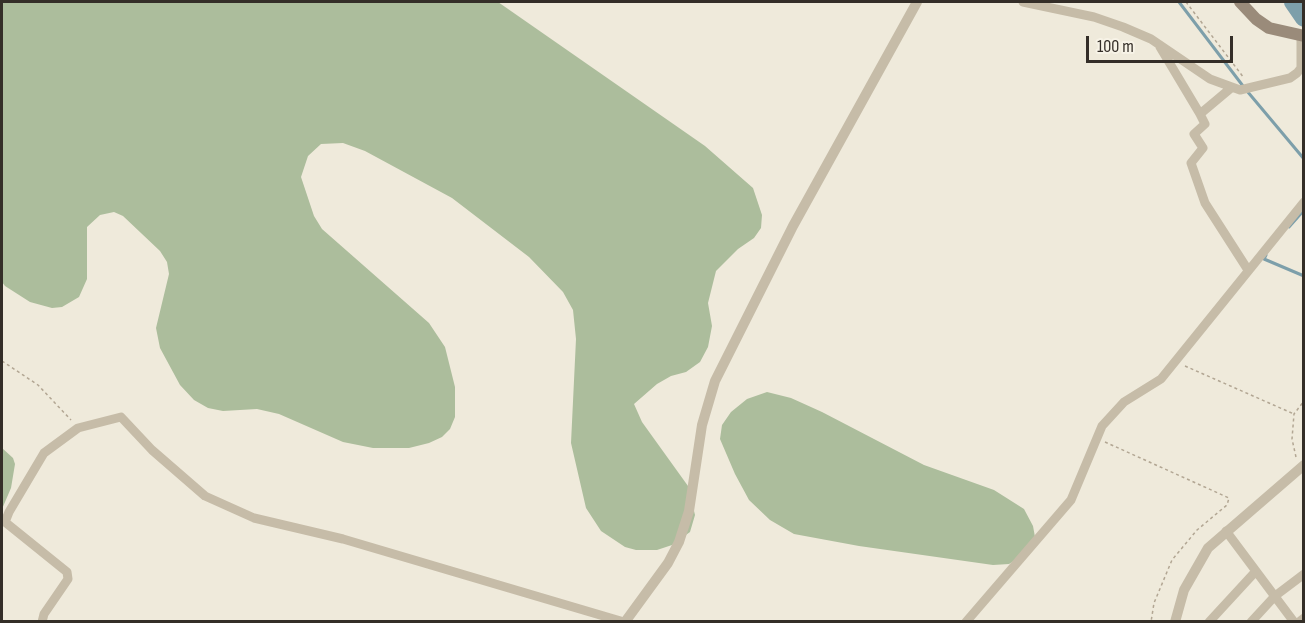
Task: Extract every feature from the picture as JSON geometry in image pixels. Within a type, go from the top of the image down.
[{"type":"main road","points":[[1240,2],[1256,19],[1269,28],[1302,36]]},
{"type":"street","points":[[42,621],[44,614],[68,579],[67,572],[5,522],[44,453],[78,428],[121,417],[152,450],[206,496],[254,518],[343,539],[624,621],[668,563],[680,542],[689,511],[702,425],[715,381],[793,226],[917,2]]},
{"type":"street","points":[[1023,2],[1094,17],[1123,27],[1158,44],[1210,79],[1231,88],[1252,88],[1290,78],[1302,68],[1302,36]]},
{"type":"street","points":[[1158,44],[1204,124],[1194,134],[1203,148],[1191,163],[1205,203],[1248,270]]},
{"type":"street","points":[[1200,114],[1231,88]]},
{"type":"street","points":[[966,621],[1071,500],[1102,426],[1124,402],[1161,379],[1304,202]]},
{"type":"street","points":[[1174,621],[1184,590],[1201,559],[1226,531],[1301,466]]},
{"type":"street","points":[[1226,531],[1296,621],[1304,618]]},
{"type":"street","points":[[1209,621],[1256,572]]},
{"type":"street","points":[[1251,621],[1275,596],[1304,574]]},
{"type":"path","points":[[1186,2],[1252,88]]},
{"type":"path","points":[[1177,360],[1294,414]]},
{"type":"path","points":[[2,361],[38,385],[78,428]]},
{"type":"path","points":[[1301,466],[1292,439],[1294,414],[1304,401]]},
{"type":"path","points":[[1096,438],[1229,498],[1227,505],[1197,530],[1172,560],[1154,603],[1151,621]]},
{"type":"green space","points":[[2,2],[498,2],[705,146],[753,188],[762,215],[761,228],[754,238],[738,249],[716,271],[708,303],[712,326],[708,347],[700,362],[686,372],[671,376],[657,384],[634,404],[642,422],[688,486],[695,515],[690,532],[672,545],[657,550],[636,550],[625,547],[601,531],[586,508],[571,443],[576,339],[573,310],[563,292],[529,257],[452,198],[365,151],[343,143],[321,144],[308,156],[301,177],[314,216],[322,229],[429,323],[445,347],[455,387],[455,417],[450,429],[442,437],[429,443],[409,448],[373,448],[343,442],[279,414],[257,409],[223,411],[208,408],[194,400],[180,385],[160,348],[156,328],[169,274],[167,262],[160,251],[123,216],[114,212],[100,215],[87,227],[87,279],[79,297],[62,307],[52,308],[30,302],[5,286],[2,282]]},
{"type":"green space","points":[[767,392],[791,398],[822,412],[924,465],[994,490],[1024,509],[1033,526],[1035,537],[1025,554],[1009,564],[993,565],[859,546],[794,534],[770,520],[749,500],[720,439],[722,425],[731,412],[747,399]]},
{"type":"green space","points":[[2,448],[13,458],[15,464],[11,488],[2,509]]},
{"type":"waterway","points":[[1179,2],[1243,86]]},
{"type":"waterway","points":[[1293,2],[1304,18]]},
{"type":"waterway","points":[[1247,91],[1304,159]]},
{"type":"waterway","points":[[1289,227],[1304,210]]},
{"type":"waterway","points":[[1266,255],[1264,259],[1304,276]]}]
